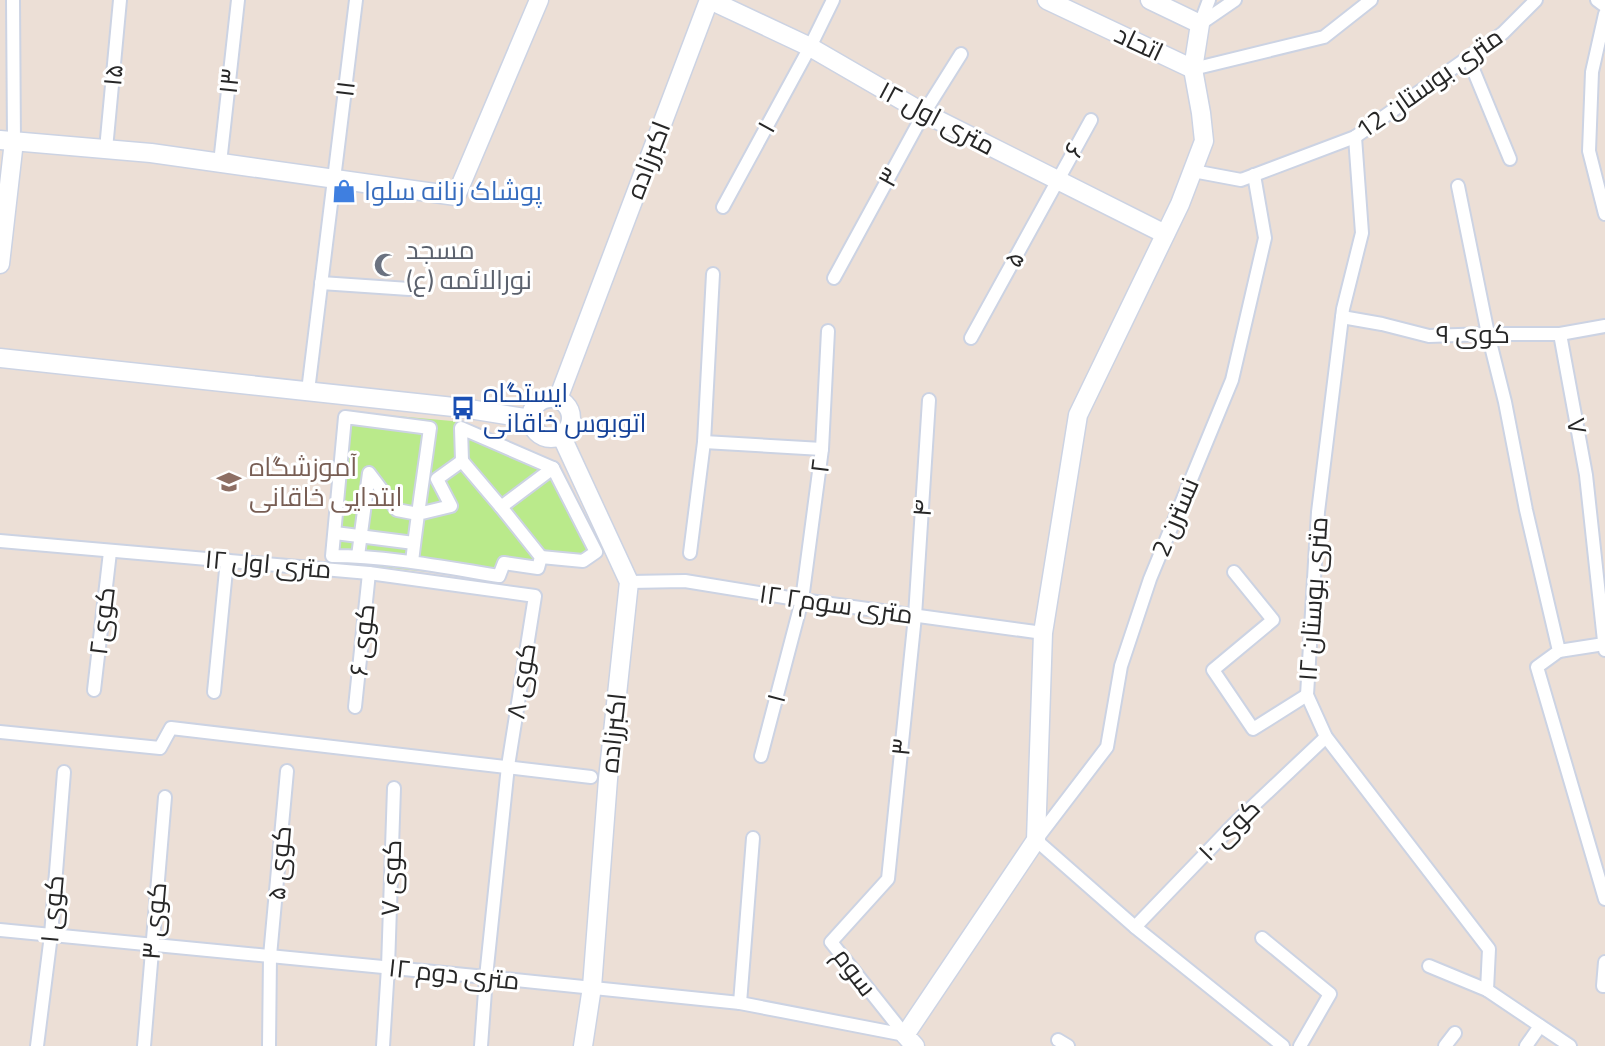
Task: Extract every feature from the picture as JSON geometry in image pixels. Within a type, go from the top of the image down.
[{"type":"street","points":[[0,264],[13,0]]},
{"type":"street","name":"۱۵","points":[[106,149],[120,0]]},
{"type":"street","name":"۱۳","points":[[220,163],[238,0]]},
{"type":"street","name":"۱۱","points":[[308,391],[356,0]]},
{"type":"street","points":[[7,140],[151,153],[456,196],[539,0]]},
{"type":"street","name":"۱۲ متری اول","points":[[710,0],[810,47],[924,114],[1165,234]]},
{"type":"street","name":"اکبرزاده","points":[[558,399],[710,0]]},
{"type":"street","points":[[810,47],[833,0]]},
{"type":"street","name":"اتحاد","points":[[1047,0],[1194,69]]},
{"type":"street","name":"اتحاد","points":[[1150,0],[1200,24]]},
{"type":"street","points":[[910,1040],[1036,839],[1043,633],[1078,415],[1165,234],[1204,141],[1194,69],[1200,24],[1209,0]]},
{"type":"street","points":[[1200,24],[1235,0]]},
{"type":"street","points":[[1194,69],[1324,37],[1371,0]]},
{"type":"street","name":"12 متری بوستان","points":[[1193,170],[1241,180],[1355,137],[1503,33],[1536,0]]},
{"type":"street","points":[[1597,0],[1605,6]]},
{"type":"street","points":[[1605,14],[1592,72],[1589,151],[1605,214]]},
{"type":"street","name":"۱","points":[[723,207],[810,47]]},
{"type":"street","points":[[924,114],[961,54]]},
{"type":"street","points":[[1468,57],[1510,159]]},
{"type":"street","name":"۳","points":[[834,278],[924,114]]},
{"type":"street","name":"۶","points":[[1057,181],[1091,120]]},
{"type":"street","name":"۱۲ متری بوستان","points":[[1355,137],[1362,233],[1342,317],[1318,512],[1307,695],[1326,737],[1489,949],[1487,990]]},
{"type":"street","name":"نسترن 2","points":[[1036,839],[1107,747],[1121,666],[1150,579],[1232,380],[1265,238],[1254,175]]},
{"type":"street","name":"۵","points":[[971,338],[1057,181]]},
{"type":"street","points":[[1458,186],[1526,510],[1559,650]]},
{"type":"street","points":[[690,553],[704,442],[713,274]]},
{"type":"street","points":[[321,283],[410,289]]},
{"type":"street","name":"کوی ۹","points":[[1342,317],[1429,336],[1560,334],[1605,326]]},
{"type":"street","name":"۲","points":[[802,600],[822,449],[828,331]]},
{"type":"street","name":"۷","points":[[1560,334],[1586,475],[1604,647]]},
{"type":"street","points":[[0,358],[463,408],[531,419]]},
{"type":"street","points":[[545,399],[558,399],[568,407],[571,419],[566,431],[555,438],[541,436],[531,419],[532,412],[545,399]]},
{"type":"street","name":"۴","points":[[915,616],[929,400]]},
{"type":"street","points":[[412,562],[430,428],[345,417],[332,556],[412,562],[499,576],[504,563],[538,568],[541,556]]},
{"type":"street","points":[[461,428],[553,468],[596,552],[583,561],[541,556],[462,461],[461,428]]},
{"type":"street","points":[[561,435],[629,582]]},
{"type":"street","points":[[704,442],[822,449]]},
{"type":"street","points":[[358,556],[369,473],[397,510],[418,513],[451,506],[437,479],[462,461]]},
{"type":"street","points":[[501,507],[553,468]]},
{"type":"street","points":[[335,533],[414,543]]},
{"type":"street","name":"۱۲ متری اول","points":[[0,541],[369,573],[534,596]]},
{"type":"street","name":"کوی۲","points":[[93,690],[110,552]]},
{"type":"street","points":[[214,692],[228,560]]},
{"type":"street","points":[[1234,572],[1273,620],[1213,670],[1253,729],[1307,695]]},
{"type":"street","name":"کوی ۶","points":[[355,707],[369,573]]},
{"type":"street","name":"۱۲ متری سوم۲","points":[[629,582],[685,581],[1043,633]]},
{"type":"street","name":"اکبرزاده","points":[[583,1046],[592,988],[608,779],[629,582]]},
{"type":"street","name":"کوی ۸","points":[[481,1046],[508,766],[534,596]]},
{"type":"street","name":"۱","points":[[761,756],[802,600]]},
{"type":"street","name":"۳","points":[[888,879],[915,616]]},
{"type":"street","points":[[1604,647],[1559,650],[1537,667],[1605,899]]},
{"type":"street","points":[[0,733],[160,748],[171,728],[591,777]]},
{"type":"street","name":"کوی ۱۰","points":[[1135,927],[1234,824],[1326,737]]},
{"type":"street","name":"کوی ۵","points":[[269,1046],[270,956],[287,771]]},
{"type":"street","name":"کوی ۱","points":[[37,1046],[51,935],[64,772]]},
{"type":"street","name":"کوی ۷","points":[[383,1046],[394,788]]},
{"type":"street","name":"کوی ۳","points":[[144,1046],[165,797]]},
{"type":"street","points":[[740,1003],[753,838]]},
{"type":"street","points":[[1036,839],[1135,927],[1283,1046]]},
{"type":"street","name":"سوم","points":[[888,879],[831,942],[910,1040]]},
{"type":"street","name":"۱۲ متری دوم","points":[[0,930],[740,1003],[910,1040]]},
{"type":"street","points":[[1262,938],[1330,994],[1300,1046]]},
{"type":"street","points":[[1605,962],[1605,986]]},
{"type":"street","points":[[1429,966],[1487,990],[1570,1046]]},
{"type":"street","points":[[1526,1046],[1540,1026]]},
{"type":"street","points":[[1445,1046],[1455,1033]]},
{"type":"green space","points":[[341,411],[463,422],[559,464],[603,554],[580,567],[545,562],[541,573],[507,570],[502,580],[327,561]]},
{"type":"place","name":"پوشاک زنانه سلوا","points":[[344,191]]},
{"type":"place","name":"مسجد نورالائمه (ع)","points":[[386,265]]},
{"type":"place","name":"ایستگاه اتوبوس خاقانی","points":[[463,408]]},
{"type":"place","name":"آموزشگاه ابتدایی خاقانی","points":[[229,482]]}]
